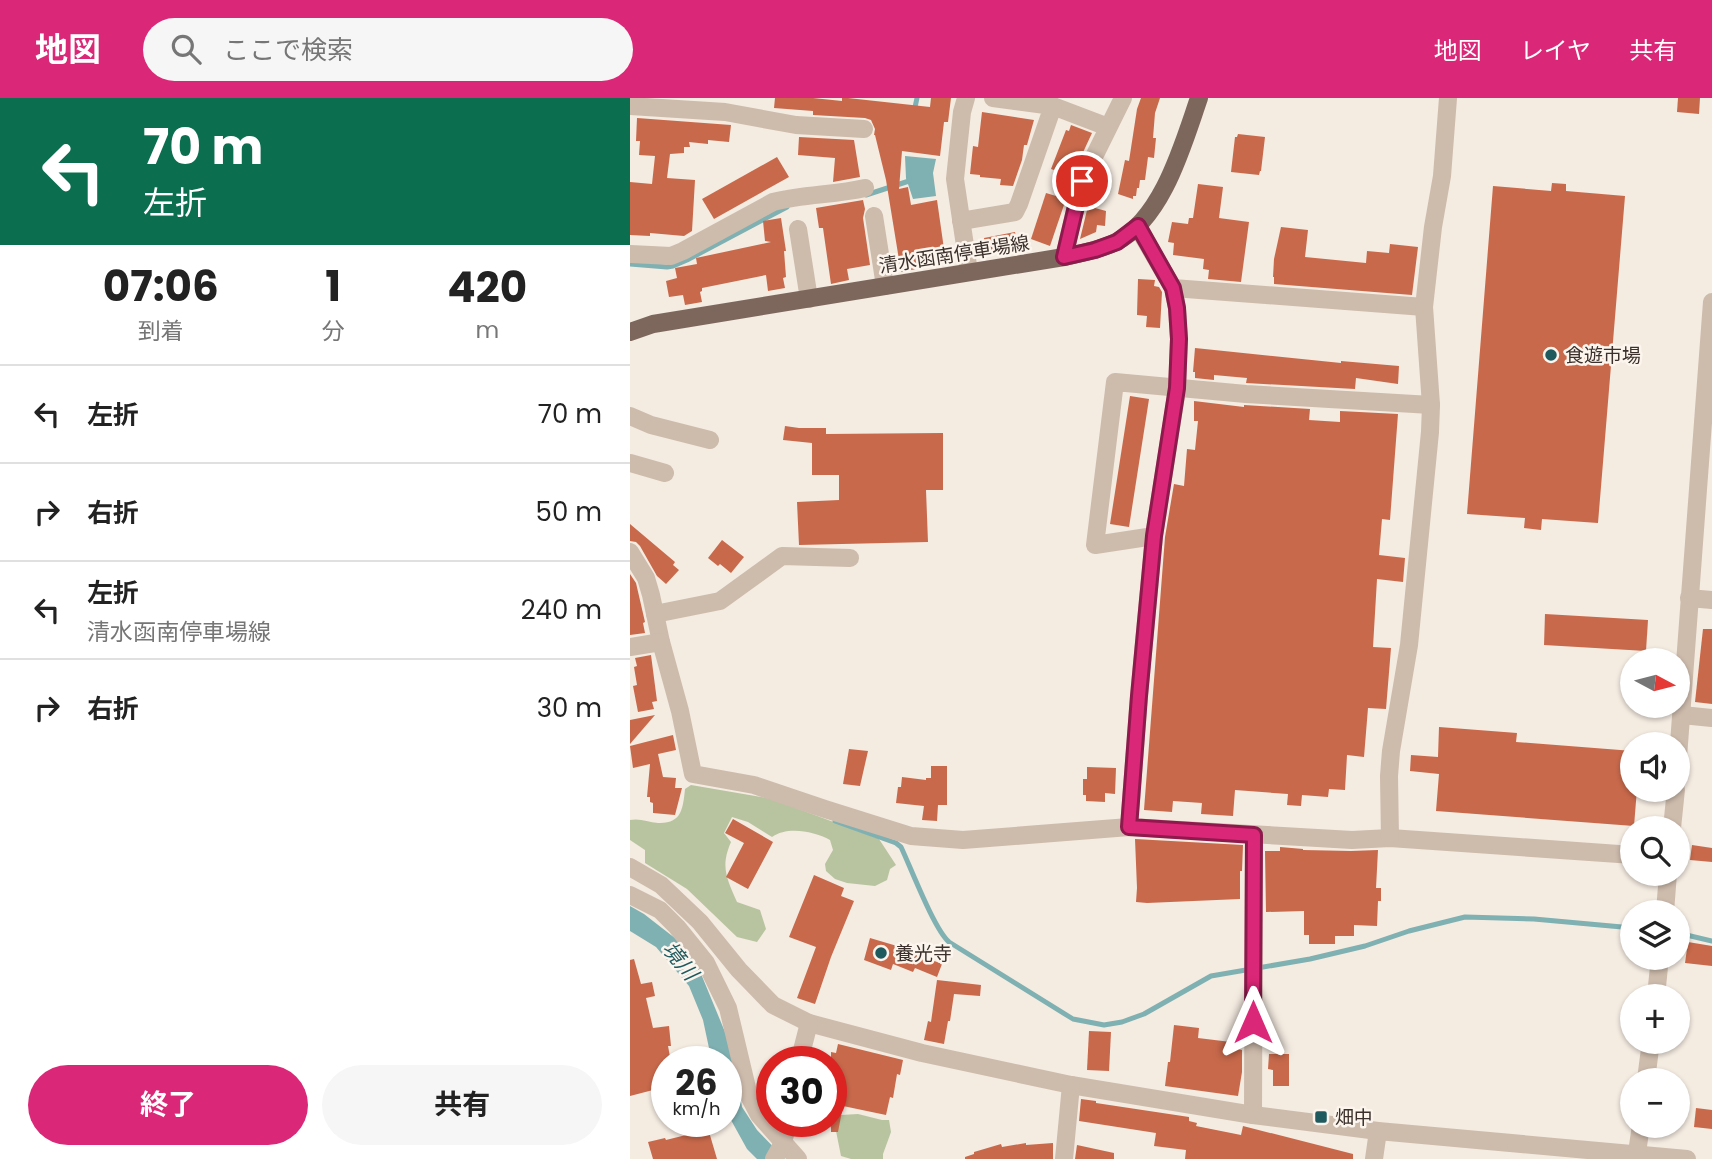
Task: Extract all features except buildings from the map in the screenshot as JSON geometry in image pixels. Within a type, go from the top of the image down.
[{"type":"main road","name":"清水函南停車場線","points":[[630,332],[653,324],[1064,257],[1117,242],[1138,226],[1158,199],[1181,150],[1199,98]]},
{"type":"street","points":[[966,98],[955,179],[969,272]]},
{"type":"street","points":[[993,98],[1053,106],[1108,127]]},
{"type":"street","points":[[1064,257],[1082,181],[1123,98]]},
{"type":"street","points":[[1390,838],[1391,751],[1409,645],[1430,432],[1431,404],[1424,307],[1433,226],[1443,176],[1448,98]]},
{"type":"street","points":[[630,106],[725,112],[796,125],[864,129]]},
{"type":"street","points":[[961,221],[1015,212],[1053,106]]},
{"type":"street","points":[[630,254],[671,256],[773,202],[865,188]]},
{"type":"street","points":[[874,216],[885,286]]},
{"type":"street","points":[[1129,827],[1154,536],[1177,388],[1179,339],[1173,288],[1138,226]]},
{"type":"street","points":[[798,229],[809,299]]},
{"type":"street","points":[[1173,288],[1424,307]]},
{"type":"street","points":[[1686,648],[1712,302]]},
{"type":"street","points":[[1154,536],[1095,545],[1115,382],[1246,394],[1431,404]]},
{"type":"street","points":[[630,416],[651,425],[710,440]]},
{"type":"street","points":[[630,463],[665,473]]},
{"type":"street","points":[[630,552],[646,578],[693,774],[754,785],[911,836],[963,841],[1129,827],[1352,840],[1390,838],[1620,854]]},
{"type":"street","points":[[655,614],[720,601],[782,556],[850,558]]},
{"type":"street","points":[[1689,598],[1712,600]]},
{"type":"street","points":[[630,647],[660,642]]},
{"type":"street","points":[[1690,716],[1712,718]]},
{"type":"street","points":[[1253,1115],[1254,835]]},
{"type":"street","points":[[630,867],[661,885],[690,912],[739,970],[774,1005],[809,1023],[922,1053],[1071,1085],[1253,1115],[1378,1130],[1688,1159]]},
{"type":"street","points":[[630,895],[660,910],[706,963],[728,1008],[749,1096],[759,1115],[798,1159]]},
{"type":"street","points":[[803,1046],[809,1023]]},
{"type":"street","points":[[1064,1159],[1071,1085]]},
{"type":"street","points":[[1374,1159],[1378,1130]]},
{"type":"street","points":[[774,1159],[784,1137]]},
{"type":"street","points":[[1644,1138],[1647,1156]]},
{"type":"green space","points":[[691,785],[772,799],[879,839],[896,865],[890,869],[887,880],[875,886],[847,883],[835,879],[826,871],[825,864],[833,850],[830,840],[801,831],[785,832],[772,837],[748,822],[732,817],[724,833],[731,842],[725,866],[728,880],[737,902],[760,910],[766,929],[757,942],[737,937],[687,889],[645,863],[645,850],[630,840],[630,820],[666,823],[677,818],[682,808],[685,789]]},
{"type":"green space","points":[[847,1115],[889,1120],[891,1132],[883,1159],[851,1159],[841,1156],[837,1137],[847,1137]]},
{"type":"water","points":[[905,156],[936,159],[933,173],[936,196],[913,199],[906,178]]},
{"type":"water","name":"境川","points":[[630,906],[680,942],[699,969],[731,1046],[709,1046],[703,1020],[689,986],[656,947],[630,931]]},
{"type":"water","points":[[742,1107],[756,1128],[756,1137],[764,1137],[785,1159],[757,1159],[740,1137]]},
{"type":"waterway","points":[[914,112],[917,98]]},
{"type":"waterway","points":[[866,195],[909,181],[909,177]]},
{"type":"waterway","points":[[630,264],[673,266],[787,207]]},
{"type":"waterway","points":[[835,821],[901,847],[930,912],[949,942],[1073,1019],[1104,1025],[1144,1014],[1211,976],[1310,959],[1465,917],[1534,919],[1620,927]]},
{"type":"waterway","points":[[1690,936],[1712,941]]},
{"type":"place","name":"食遊市場","points":[[1551,355]]},
{"type":"place","name":"養光寺","points":[[881,953]]},
{"type":"place","name":"畑中","points":[[1321,1117]]},
{"type":"route","points":[[1082,181],[1064,257],[1117,242],[1138,226],[1173,288],[1177,308],[1177,388],[1154,536],[1129,827],[1254,835],[1253,1022]]}]
